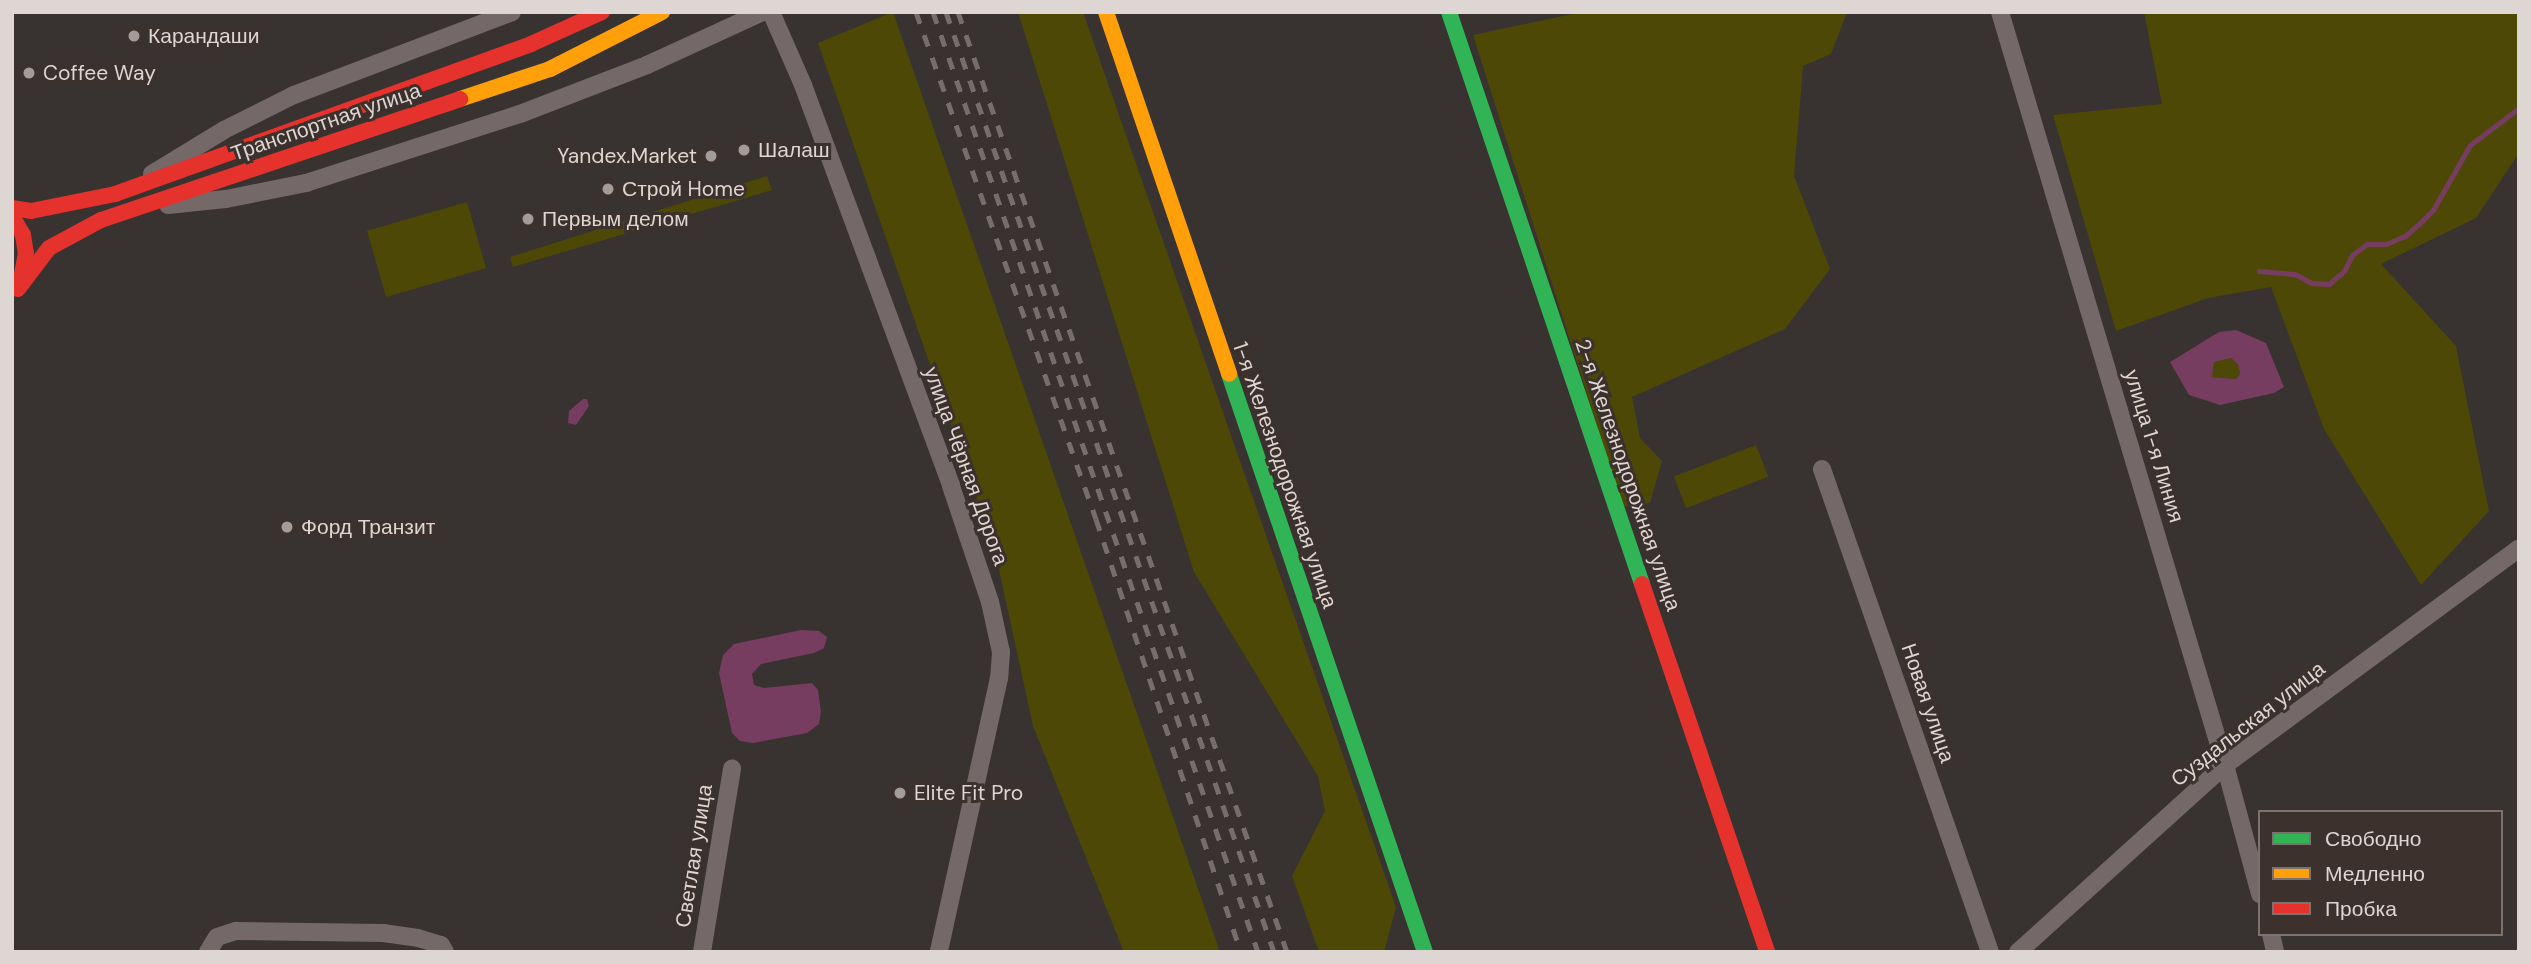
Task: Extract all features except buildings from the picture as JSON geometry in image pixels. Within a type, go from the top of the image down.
[{"type":"street","points":[[129,189],[174,159],[294,95],[512,12]]},
{"type":"street","name":"Транспортная улица","points":[[12,208],[31,211],[129,189],[531,44],[602,12]]},
{"type":"street","name":"Транспортная улица","points":[[15,292],[49,248],[75,231],[550,69],[597,48],[662,12]]},
{"type":"street","points":[[137,208],[226,199],[306,183],[572,95],[763,12]]},
{"type":"street","name":"улица Чёрная Дорога","points":[[771,12],[803,85],[951,486],[990,602],[1001,652],[999,678],[939,952]]},
{"type":"street","name":"1-я Железнодорожная улица","points":[[1106,12],[1425,952]]},
{"type":"street","name":"2-я Железнодорожная улица","points":[[1449,12],[1767,952]]},
{"type":"street","name":"улица 1-я Линия","points":[[2000,12],[2225,765],[2258,887]]},
{"type":"street","points":[[12,216],[23,235],[26,253],[25,272],[15,292]]},
{"type":"street","name":"Новая улица","points":[[1822,469],[1990,952]]},
{"type":"street","name":"Суздальская улица","points":[[2018,952],[2225,765],[2519,548]]},
{"type":"street","name":"Светлая улица","points":[[702,952],[732,768]]},
{"type":"street","points":[[208,952],[217,937],[236,931],[383,933],[441,945],[445,952]]},
{"type":"shaded area","points":[[893,12],[1220,952],[1124,952],[1033,726],[995,551],[818,43]]},
{"type":"shaded area","points":[[1018,12],[1083,12],[1396,907],[1384,952],[1319,952],[1292,876],[1325,811],[1318,776],[1194,572]]},
{"type":"shaded area","points":[[1582,12],[1847,12],[1831,54],[1803,66],[1794,176],[1830,269],[1785,329],[1632,397],[1640,438],[1662,461],[1650,503],[1623,507],[1473,35]]},
{"type":"shaded area","points":[[2144,12],[2519,12],[2519,153],[2476,218],[2381,264],[2456,346],[2489,511],[2421,585],[2324,429],[2271,287],[2208,298],[2116,331],[2053,115],[2162,104]]},
{"type":"shaded area","points":[[767,176],[772,190],[513,267],[510,257]]},
{"type":"shaded area","points":[[467,202],[486,268],[386,297],[367,231]]},
{"type":"shaded area","points":[[2236,330],[2266,343],[2284,387],[2274,393],[2220,405],[2189,395],[2170,362],[2219,332]],"holes":[[[2231,358],[2238,364],[2240,374],[2236,379],[2212,377],[2214,362]]]},
{"type":"shaded area","points":[[2231,358],[2238,363],[2240,374],[2236,379],[2211,377],[2214,362]]},
{"type":"shaded area","points":[[583,399],[587,399],[589,406],[576,425],[568,423],[569,411]]},
{"type":"shaded area","points":[[1756,445],[1768,477],[1686,508],[1674,477]]},
{"type":"shaded area","points":[[801,630],[819,631],[827,637],[824,648],[814,653],[761,664],[752,674],[754,685],[764,688],[812,683],[818,690],[821,712],[819,724],[807,733],[753,743],[740,741],[732,733],[719,673],[723,655],[734,644]]},
{"type":"waterway","points":[[2259,271],[2295,274],[2311,283],[2329,284],[2344,271],[2352,255],[2367,244],[2386,244],[2405,236],[2419,224],[2433,210],[2470,145],[2519,108]]},
{"type":"railway","points":[[916,12],[1096,519],[1241,952]]},
{"type":"railway","points":[[933,12],[1258,952]]},
{"type":"railway","points":[[946,12],[1274,952]]},
{"type":"railway","points":[[958,12],[1287,952]]},
{"type":"traffic: fast","points":[[1449,12],[1642,584]]},
{"type":"traffic: fast","points":[[1229,374],[1425,952]]},
{"type":"traffic: slow","points":[[460,99],[550,69],[662,12]]},
{"type":"traffic: slow","points":[[1106,12],[1229,374]]},
{"type":"traffic: jam","points":[[12,208],[31,211],[115,194],[531,44],[602,12]]},
{"type":"traffic: jam","points":[[18,289],[49,248],[101,220],[460,99]]},
{"type":"traffic: jam","points":[[12,216],[23,235],[26,253],[20,283]]},
{"type":"traffic: jam","points":[[1642,584],[1767,952]]},
{"type":"place","name":"Карандаши","points":[[134,36]]},
{"type":"place","name":"Coffee Way","points":[[29,73]]},
{"type":"place","name":"Шалаш","points":[[744,150]]},
{"type":"place","name":"Yandex.Market","points":[[711,156]]},
{"type":"place","name":"Строй Home","points":[[608,189]]},
{"type":"place","name":"Первым делом","points":[[528,219]]},
{"type":"place","name":"Форд Транзит","points":[[287,527]]},
{"type":"place","name":"Elite Fit Pro","points":[[900,793]]}]
